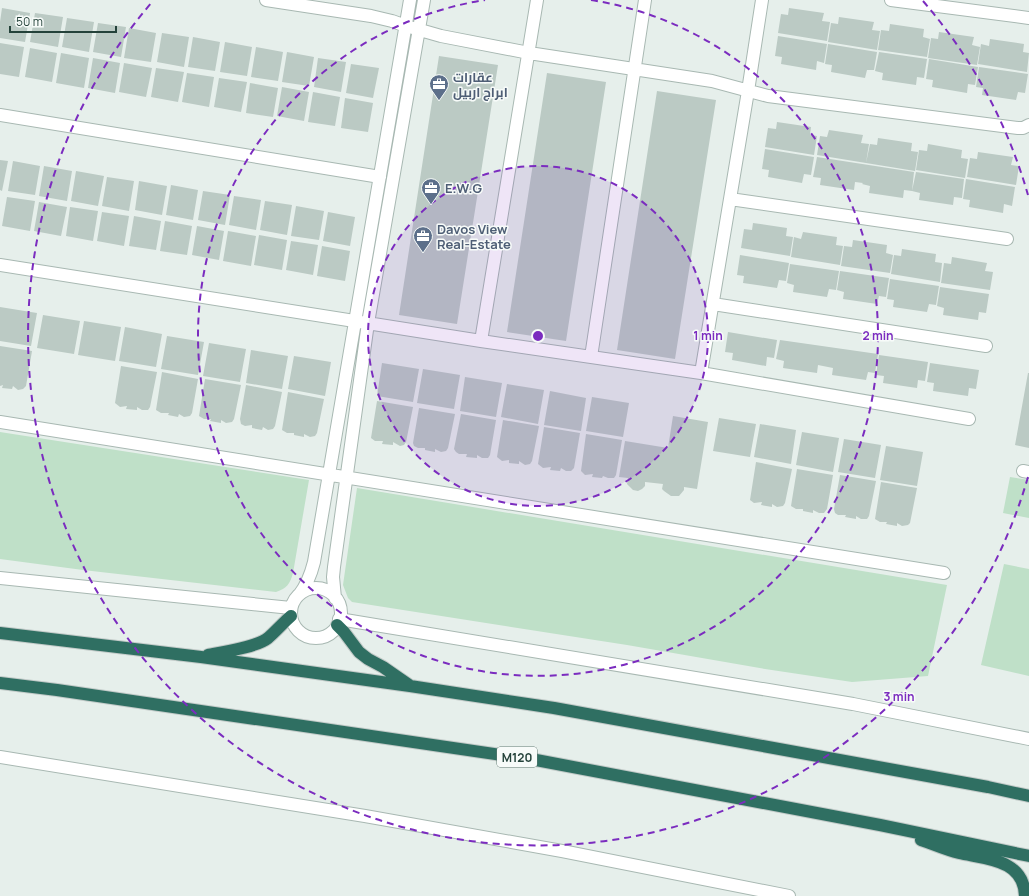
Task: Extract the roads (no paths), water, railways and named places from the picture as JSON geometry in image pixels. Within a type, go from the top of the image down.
[{"type":"highway","points":[[201,657],[263,641],[269,637],[291,612]]},
{"type":"highway","points":[[338,622],[359,652],[410,686]]},
{"type":"highway","points":[[0,633],[201,657],[554,708],[972,784],[1029,796]]},
{"type":"highway","name":"M120","points":[[0,683],[536,760],[880,825],[1029,856]]},
{"type":"highway","points":[[880,825],[957,853],[1005,864],[1012,868],[1020,876],[1024,887],[1025,896]]},
{"type":"street","points":[[266,0],[305,3],[392,21],[456,40],[529,53],[712,81],[758,94],[1018,128],[1023,128],[1029,125]]},
{"type":"street","points":[[299,595],[313,588],[329,592],[335,598],[339,605],[340,614],[334,629],[328,635],[311,637],[303,635],[297,630],[293,623],[291,612],[294,601],[309,579],[314,562],[410,0]]},
{"type":"street","points":[[335,598],[334,567],[368,323],[424,0]]},
{"type":"street","points":[[481,341],[537,0]]},
{"type":"street","points":[[591,356],[645,0]]},
{"type":"street","points":[[701,373],[762,0]]},
{"type":"street","points":[[891,0],[1029,18]]},
{"type":"street","points":[[0,115],[380,176]]},
{"type":"street","points":[[730,200],[1007,239]]},
{"type":"street","points":[[0,265],[481,341],[701,373],[969,419]]},
{"type":"street","points":[[713,304],[986,346]]},
{"type":"street","points":[[0,422],[944,573]]},
{"type":"street","points":[[0,578],[291,612]]},
{"type":"street","points":[[338,622],[853,704],[1029,738]]},
{"type":"street","points":[[0,757],[365,816],[562,851],[789,896]]},
{"type":"place","name":"عقارات ابراج اربیل","points":[[439,101]]},
{"type":"place","name":"E.W.G","points":[[431,205]]},
{"type":"place","name":"Davos View Real-Estate","points":[[423,253]]}]
